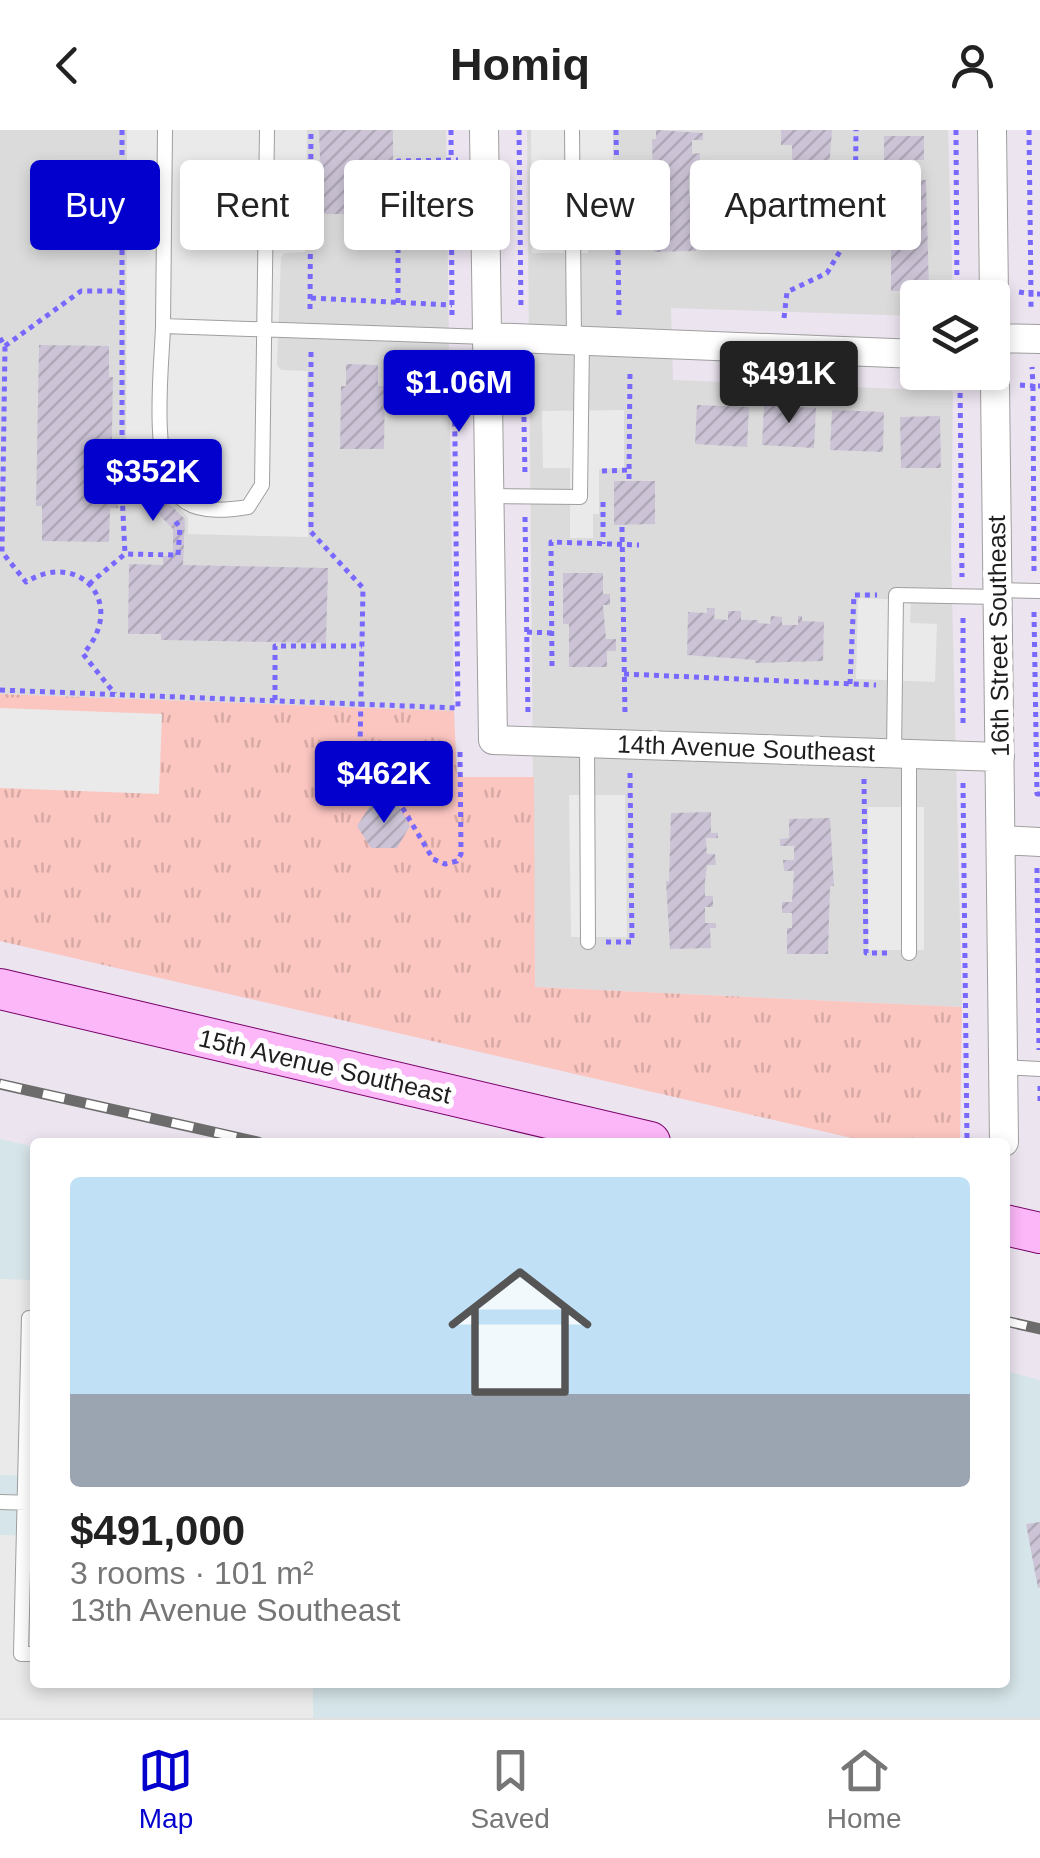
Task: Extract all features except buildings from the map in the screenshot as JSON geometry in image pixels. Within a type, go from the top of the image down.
[{"type":"street","points":[[484,130],[489,496]]},
{"type":"street","name":"16th Street Southeast","points":[[992,130],[993,280]]},
{"type":"street","points":[[487,337],[900,353]]},
{"type":"street","name":"16th Street Southeast","points":[[994,390],[1004,1138]]},
{"type":"street","name":"14th Avenue Southeast","points":[[489,496],[492,740],[1000,757]]},
{"type":"street","points":[[1001,840],[1039,855]]},
{"type":"street","name":"15th Avenue Southeast","points":[[0,989],[633,1138]]},
{"type":"street","points":[[1010,1226],[1040,1233]]},
{"type":"lane","points":[[165,130],[161,456],[170,484],[186,502],[219,511],[248,507],[262,485],[267,130]]},
{"type":"lane","points":[[489,496],[580,497],[572,130]]},
{"type":"lane","points":[[163,326],[487,337]]},
{"type":"lane","points":[[908,953],[902,754],[895,686],[896,596],[1040,591]]},
{"type":"lane","points":[[587,743],[588,942]]},
{"type":"lane","points":[[1003,1067],[1040,1069]]},
{"type":"lane","points":[[29,1318],[29,1573],[21,1654],[30,1654]]},
{"type":"lane","points":[[0,1502],[30,1503]]},
{"type":"path","points":[[122,130],[122,461],[161,506]]},
{"type":"path","points":[[310,312],[311,130]]},
{"type":"path","points":[[451,130],[451,160]]},
{"type":"path","points":[[519,130],[521,318]]},
{"type":"path","points":[[616,130],[620,323]]},
{"type":"path","points":[[784,318],[787,292],[827,273],[856,226],[856,130]]},
{"type":"path","points":[[956,130],[958,280]]},
{"type":"path","points":[[1016,385],[1033,386],[1029,130]]},
{"type":"path","points":[[398,250],[398,302]]},
{"type":"path","points":[[452,250],[452,314]]},
{"type":"path","points":[[5,346],[81,290],[121,291]]},
{"type":"path","points":[[1016,292],[1040,294]]},
{"type":"path","points":[[310,298],[452,306]]},
{"type":"path","points":[[0,338],[5,346],[1,553],[26,582],[49,570],[70,572],[89,584],[100,602],[104,620],[98,638],[83,654],[114,694]]},
{"type":"path","points":[[310,344],[311,532],[363,588],[360,747],[377,765],[433,859],[446,864],[457,861],[461,854],[460,751]]},
{"type":"path","points":[[521,356],[528,719]]},
{"type":"path","points":[[0,690],[458,708],[454,357]]},
{"type":"path","points":[[602,471],[629,474],[630,361]]},
{"type":"path","points":[[960,390],[964,733]]},
{"type":"path","points":[[124,554],[122,494],[130,472],[161,444]]},
{"type":"path","points":[[602,489],[603,544]]},
{"type":"path","points":[[122,494],[151,496]]},
{"type":"path","points":[[89,584],[124,554],[178,554],[180,527],[170,516]]},
{"type":"path","points":[[622,527],[625,724]]},
{"type":"path","points":[[552,666],[552,542],[639,546]]},
{"type":"path","points":[[850,684],[854,595],[896,596]]},
{"type":"path","points":[[526,632],[552,632]]},
{"type":"path","points":[[275,700],[275,646],[362,646]]},
{"type":"path","points":[[624,674],[895,686]]},
{"type":"path","points":[[588,942],[632,942],[630,760]]},
{"type":"path","points":[[460,763],[473,763]]},
{"type":"path","points":[[864,779],[866,953],[908,953]]},
{"type":"path","points":[[963,782],[968,1138]]},
{"type":"path","points":[[1039,855],[1040,1104]]},
{"type":"shaded area","points":[[0,130],[446,130],[446,160],[344,160],[344,250],[448,250],[454,711],[0,694]]},
{"type":"shaded area","points":[[127,130],[307,130],[307,160],[180,160],[180,250],[305,250],[281,257],[277,365],[281,370],[307,371],[308,537],[188,534],[188,517],[156,484],[147,450],[126,450],[127,250],[160,250],[160,160],[127,160]]},
{"type":"shaded area","points":[[527,130],[948,130],[952,280],[900,280],[900,315],[671,308],[673,380],[953,391],[951,554],[962,1007],[535,987]]},
{"type":"shaded area","points":[[531,130],[613,130],[613,160],[531,160]]},
{"type":"shaded area","points":[[532,250],[588,250],[588,253]]},
{"type":"shaded area","points":[[624,410],[624,468],[599,469],[599,514],[593,514],[593,538],[570,538],[570,468],[543,468],[542,411]]},
{"type":"shaded area","points":[[858,598],[911,600],[910,623],[937,624],[935,682],[856,679]]},
{"type":"shaded area","points":[[0,708],[162,714],[159,794],[0,788]]},
{"type":"shaded area","points":[[569,795],[625,795],[627,937],[571,937]]},
{"type":"shaded area","points":[[868,807],[924,807],[924,950],[868,950]]},
{"type":"shaded area","points":[[0,1139],[30,1146],[30,1688],[1010,1688],[1010,1372],[1040,1380],[1040,1718],[0,1718]]},
{"type":"shaded area","points":[[0,1279],[30,1280],[30,1476],[0,1475]]},
{"type":"shaded area","points":[[0,1535],[30,1536],[30,1688],[313,1688],[313,1718],[0,1718]]},
{"type":"green space","points":[[0,694],[454,711],[457,777],[534,777],[535,987],[962,1007],[960,1138],[852,1138],[0,941]]},
{"type":"railway","points":[[0,1084],[240,1138]]},
{"type":"railway","points":[[1010,1322],[1040,1329]]}]
